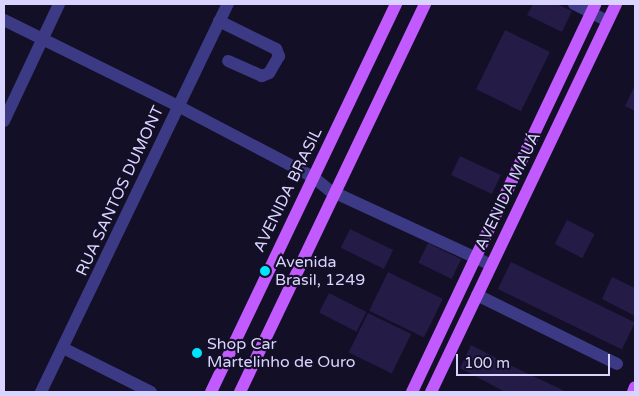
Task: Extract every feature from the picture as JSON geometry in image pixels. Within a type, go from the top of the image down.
[{"type":"main road","name":"AVENIDA BRASIL","points":[[210,392],[396,4]]},
{"type":"main road","points":[[240,392],[425,4]]},
{"type":"main road","name":"AVENIDA MAUÁ","points":[[431,392],[616,4]]},
{"type":"main road","name":"AVENIDA MAUÁ","points":[[412,392],[593,8]]},
{"type":"main road","points":[[633,392],[635,387]]},
{"type":"street","points":[[4,121],[59,4]]},
{"type":"street","name":"RUA SANTOS DUMONT","points":[[42,392],[65,349],[178,106],[228,4]]},
{"type":"street","points":[[574,4],[593,8],[608,21]]},
{"type":"street","points":[[4,20],[178,106],[313,177],[336,193],[491,265]]},
{"type":"street","points":[[219,20],[276,49],[279,56],[266,76],[228,61]]},
{"type":"street","points":[[476,295],[617,364]]},
{"type":"street","points":[[65,349],[150,392]]},
{"type":"building","points":[[533,4],[557,4],[572,11],[562,32],[527,15]]},
{"type":"building","points":[[505,30],[550,52],[521,111],[476,89]]},
{"type":"building","points":[[635,85],[635,111],[625,106]]},
{"type":"building","points":[[460,156],[501,175],[492,194],[451,175]]},
{"type":"building","points":[[567,220],[595,234],[582,258],[555,244]]},
{"type":"building","points":[[350,229],[393,250],[384,269],[341,248]]},
{"type":"building","points":[[428,243],[461,259],[452,279],[418,263]]},
{"type":"building","points":[[511,262],[635,322],[622,349],[498,289]]},
{"type":"building","points":[[388,272],[443,299],[424,337],[369,311]]},
{"type":"building","points":[[612,277],[635,288],[635,316],[602,299]]},
{"type":"building","points":[[329,293],[366,312],[356,332],[319,313]]},
{"type":"building","points":[[368,313],[411,334],[392,374],[349,353]]},
{"type":"building","points":[[471,345],[567,392],[505,392],[460,368]]},
{"type":"place","name":"Avenida Brasil, 1249","points":[[265,271]]},
{"type":"place","name":"Shop Car Martelinho de Ouro","points":[[197,353]]}]
